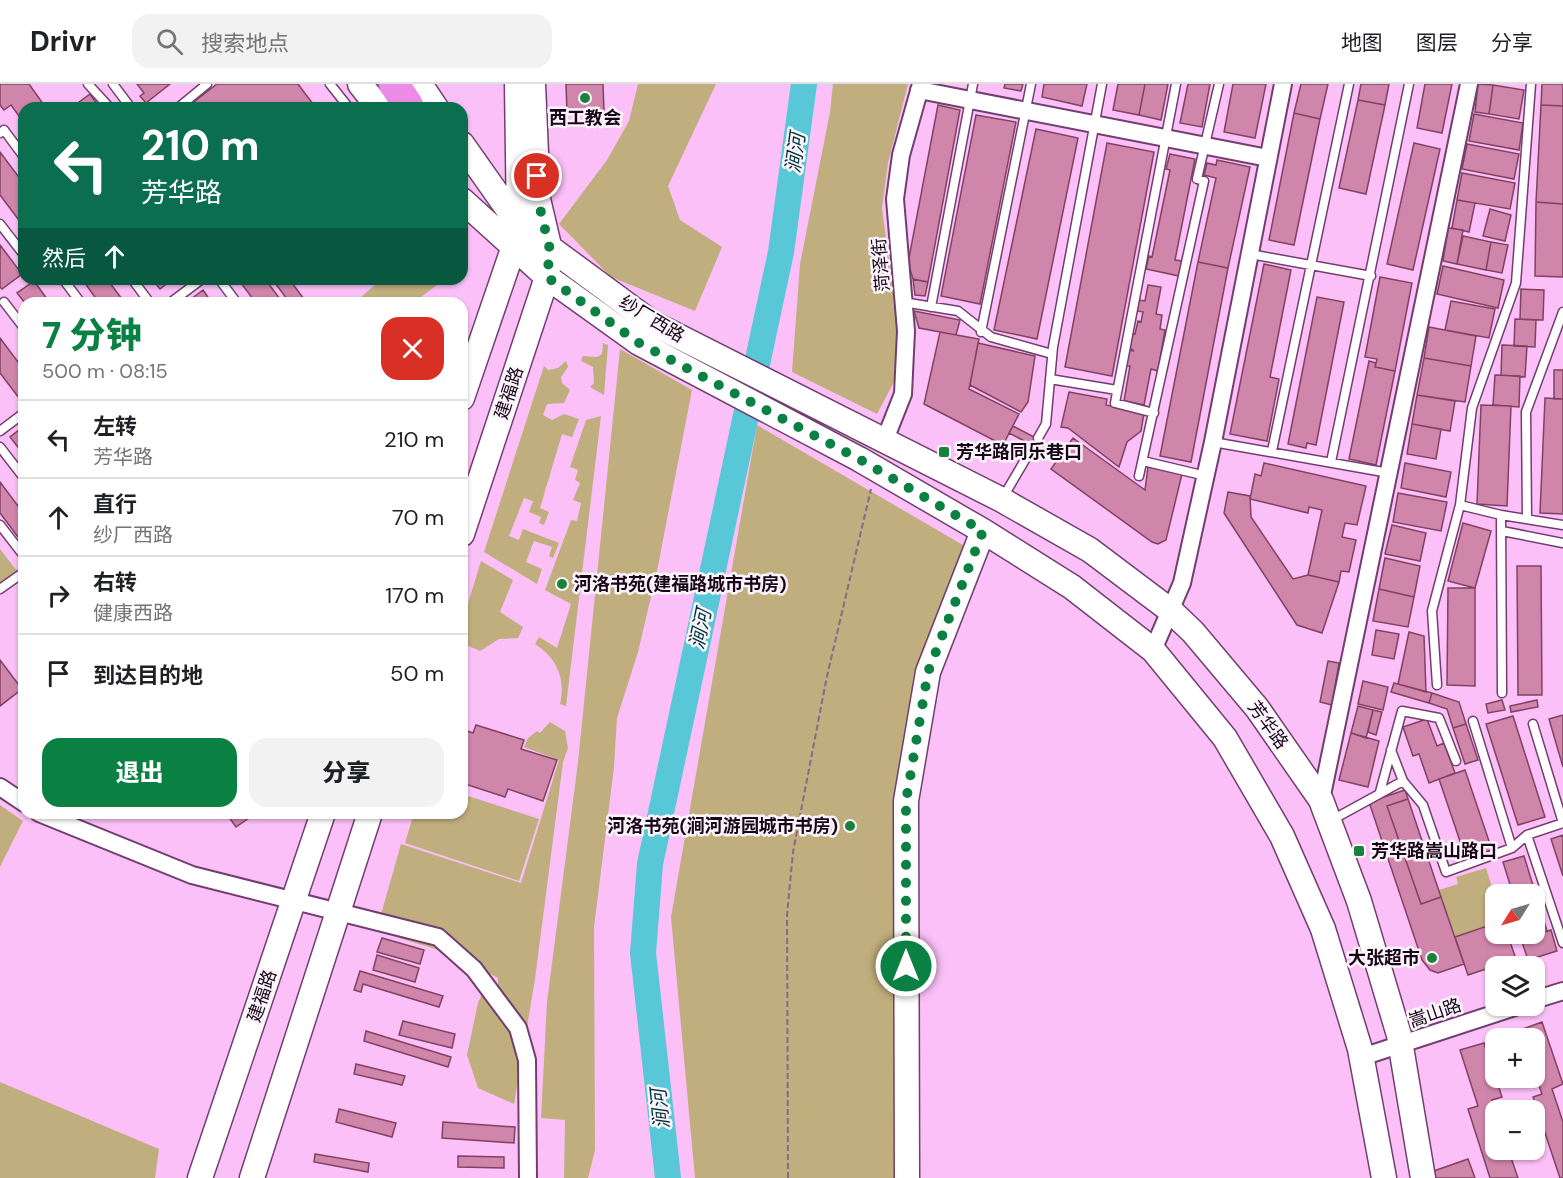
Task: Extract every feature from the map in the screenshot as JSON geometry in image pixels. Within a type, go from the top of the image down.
[{"type":"main road","points":[[360,84],[374,102]]},
{"type":"main road","points":[[468,380],[519,225],[517,84]]},
{"type":"main road","name":"建福路","points":[[468,516],[547,277],[550,250],[538,200],[533,84]]},
{"type":"main road","name":"纱厂西路","points":[[468,153],[519,225],[652,323],[878,439]]},
{"type":"main road","points":[[468,170],[519,225]]},
{"type":"main road","name":"纱厂西路","points":[[468,206],[513,249],[547,277],[639,343],[868,464]]},
{"type":"main road","name":"芳华路","points":[[878,439],[1002,500],[1090,550],[1171,611],[1193,632],[1257,708],[1325,811],[1359,901],[1401,1040],[1423,1178]]},
{"type":"main road","points":[[868,464],[983,531],[1072,587],[1153,650],[1225,738],[1282,836],[1323,929],[1361,1053],[1384,1178]]},
{"type":"main road","points":[[907,1178],[906,801],[928,672],[983,531]]},
{"type":"main road","name":"建福路","points":[[200,1178],[321,819]]},
{"type":"main road","points":[[252,1178],[368,819]]},
{"type":"street","points":[[1153,650],[1182,583],[1213,442],[1283,84]]},
{"type":"street","points":[[1325,811],[1389,473],[1469,84]]},
{"type":"street","points":[[920,87],[971,92],[1025,110],[1268,158]]},
{"type":"street","name":"菏泽街","points":[[878,439],[903,394],[906,331],[895,199],[901,155],[920,87]]},
{"type":"street","points":[[0,787],[18,799]]},
{"type":"street","points":[[54,819],[192,875],[295,899],[438,937],[474,969],[519,1028],[527,1060],[528,1178]]},
{"type":"street","points":[[1545,987],[1563,981]]},
{"type":"street","points":[[1545,997],[1563,991]]},
{"type":"street","name":"嵩山路","points":[[1401,1040],[1485,1007]]},
{"type":"street","name":"嵩山路","points":[[1361,1053],[1485,1016]]},
{"type":"lane","points":[[88,84],[104,102]]},
{"type":"lane","points":[[113,84],[126,102]]},
{"type":"lane","points":[[184,102],[207,84]]},
{"type":"lane","points":[[330,84],[344,102]]},
{"type":"lane","points":[[981,332],[1031,84]]},
{"type":"lane","points":[[1038,438],[1046,424],[1052,354],[1102,84]]},
{"type":"lane","points":[[1154,412],[1115,403],[1164,137],[1176,84]]},
{"type":"lane","points":[[1139,476],[1204,181],[1197,179],[1219,84]]},
{"type":"lane","points":[[1272,451],[1349,84]]},
{"type":"lane","points":[[1331,462],[1409,84]]},
{"type":"lane","points":[[1437,685],[1432,610],[1460,505],[1472,408],[1516,283],[1532,84]]},
{"type":"lane","points":[[931,307],[971,92]]},
{"type":"lane","points":[[1,130],[18,150]]},
{"type":"lane","points":[[0,224],[18,247]]},
{"type":"lane","points":[[1250,254],[1371,276]]},
{"type":"lane","points":[[178,297],[194,285]]},
{"type":"lane","points":[[4,302],[18,320]]},
{"type":"lane","points":[[903,302],[958,311],[991,338],[1052,354]]},
{"type":"lane","points":[[1527,519],[1526,412],[1563,312]]},
{"type":"lane","points":[[1050,379],[1117,390]]},
{"type":"lane","points":[[0,431],[18,418]]},
{"type":"lane","points":[[1213,442],[1389,473]]},
{"type":"lane","points":[[0,447],[18,470]]},
{"type":"lane","points":[[1002,500],[1032,448]]},
{"type":"lane","points":[[1143,461],[1206,476]]},
{"type":"lane","points":[[1460,505],[1563,525]]},
{"type":"lane","points":[[1501,514],[1502,693]]},
{"type":"lane","points":[[0,525],[18,548]]},
{"type":"lane","points":[[1502,531],[1563,543]]},
{"type":"lane","points":[[0,589],[18,576]]},
{"type":"lane","points":[[1380,792],[1402,711],[1439,718],[1456,761]]},
{"type":"lane","points":[[1473,721],[1512,848]]},
{"type":"lane","points":[[1391,750],[1403,781],[1423,805],[1446,872],[1512,848],[1527,835],[1563,823],[1533,724]]},
{"type":"lane","points":[[1325,811],[1380,792],[1403,781]]},
{"type":"lane","points":[[1527,835],[1563,943]]},
{"type":"path","points":[[788,1178],[787,915],[793,852],[868,464]]},
{"type":"shaded area","points":[[638,84],[716,84],[668,186],[680,220],[722,247],[695,311],[611,277],[559,224],[607,160],[629,121]]},
{"type":"shaded area","points":[[833,84],[908,84],[888,163],[882,208],[899,337],[894,382],[877,414],[792,372],[800,264],[830,112]]},
{"type":"shaded area","points":[[375,285],[437,285],[421,297],[361,297]]},
{"type":"shaded area","points":[[603,343],[608,345],[604,395],[590,387],[594,383],[593,367],[581,361],[583,356],[597,357],[602,354]]},
{"type":"shaded area","points":[[620,349],[692,390],[657,571],[638,652],[617,718],[614,767],[594,927],[595,1150],[588,1178],[564,1178],[565,1120],[541,1118],[547,1002],[578,762]]},
{"type":"shaded area","points":[[566,361],[568,367],[561,377],[562,383],[570,390],[564,403],[547,404],[543,415],[552,420],[564,414],[579,419],[572,437],[562,434],[540,508],[549,512],[544,525],[539,523],[541,517],[529,512],[533,501],[524,498],[509,536],[519,540],[523,529],[559,543],[553,558],[549,556],[552,547],[534,541],[526,562],[542,569],[537,584],[484,552],[544,366],[548,370],[558,368]]},
{"type":"shaded area","points":[[601,416],[566,706],[560,704],[562,686],[558,670],[549,656],[535,644],[539,637],[557,648],[571,604],[545,590],[571,520],[577,521],[581,503],[573,500],[580,483],[575,480],[578,470],[570,467],[586,420]]},
{"type":"shaded area","points":[[757,425],[968,548],[910,706],[894,815],[896,1178],[695,1178],[671,917]]},
{"type":"shaded area","points":[[0,549],[17,571],[0,585]]},
{"type":"shaded area","points":[[481,561],[513,580],[500,612],[523,627],[518,638],[499,639],[480,651],[468,646],[468,603]]},
{"type":"shaded area","points":[[550,722],[565,731],[568,748],[563,762],[535,979],[514,1104],[478,1088],[467,1055],[478,1003],[487,983],[498,984],[498,978],[455,955],[386,934],[378,925],[401,844],[521,883],[559,760],[524,747],[528,738],[537,731],[540,733]]},
{"type":"shaded area","points":[[468,796],[539,819],[519,881],[405,843],[412,819],[468,819]]},
{"type":"shaded area","points":[[0,805],[23,821],[0,867]]},
{"type":"shaded area","points":[[1486,868],[1491,884],[1485,884],[1485,926],[1455,937],[1439,890],[1458,884],[1456,877]]},
{"type":"shaded area","points":[[0,1082],[159,1149],[155,1178],[0,1178]]},
{"type":"building","points":[[0,84],[29,84],[42,102],[18,102],[18,115],[11,105],[4,110],[0,105]]},
{"type":"building","points":[[137,84],[170,84],[147,102],[140,96],[144,93]]},
{"type":"building","points":[[217,84],[298,84],[312,102],[194,102]]},
{"type":"building","name":"西工教会","points":[[566,84],[603,84],[604,112],[567,113]]},
{"type":"building","points":[[1005,84],[1023,84],[1021,91],[1004,88]]},
{"type":"building","points":[[1044,84],[1087,84],[1082,106],[1042,97]]},
{"type":"building","points":[[1118,84],[1145,84],[1139,115],[1113,110]]},
{"type":"building","points":[[1145,84],[1168,84],[1161,120],[1139,115]]},
{"type":"building","points":[[1188,84],[1210,84],[1202,127],[1180,123]]},
{"type":"building","points":[[1233,84],[1266,84],[1255,138],[1224,132]]},
{"type":"building","points":[[1301,84],[1328,84],[1320,119],[1294,113]]},
{"type":"building","points":[[1361,84],[1389,84],[1385,105],[1358,100]]},
{"type":"building","points":[[1425,84],[1452,84],[1442,133],[1417,128]]},
{"type":"building","points":[[1478,84],[1493,85],[1489,114],[1475,112]]},
{"type":"building","points":[[1542,84],[1563,84],[1563,106],[1541,105]]},
{"type":"building","points":[[1493,85],[1524,90],[1519,119],[1489,114]]},
{"type":"building","points":[[90,94],[96,102],[79,102]]},
{"type":"building","points":[[1358,100],[1385,105],[1366,194],[1339,188]]},
{"type":"building","points":[[938,105],[960,110],[928,282],[913,279],[908,263]]},
{"type":"building","points":[[1541,105],[1563,106],[1563,204],[1536,202]]},
{"type":"building","points":[[1294,113],[1320,119],[1294,245],[1269,240]]},
{"type":"building","points":[[1474,114],[1523,123],[1519,150],[1469,141]]},
{"type":"building","points":[[976,115],[1016,122],[980,304],[941,296]]},
{"type":"building","points":[[1036,129],[1078,138],[1037,339],[994,330]]},
{"type":"building","points":[[1107,143],[1154,152],[1112,376],[1065,367]]},
{"type":"building","points":[[1414,143],[1440,149],[1413,270],[1387,264]]},
{"type":"building","points":[[1467,144],[1519,154],[1514,179],[1462,169]]},
{"type":"building","points":[[0,152],[18,176],[18,219],[0,195]]},
{"type":"building","points":[[1170,154],[1195,159],[1175,260],[1182,261],[1179,276],[1146,269],[1149,256],[1152,257],[1170,170],[1166,169]]},
{"type":"building","points":[[1217,160],[1250,167],[1228,268],[1198,262],[1216,178],[1204,175],[1207,163],[1216,165]]},
{"type":"building","points":[[1462,173],[1515,183],[1510,209],[1457,200]]},
{"type":"building","points":[[1457,200],[1475,203],[1469,232],[1452,228]]},
{"type":"building","points":[[1536,202],[1563,204],[1563,277],[1535,276]]},
{"type":"building","points":[[1490,209],[1511,215],[1505,241],[1483,236]]},
{"type":"building","points":[[1448,228],[1463,230],[1457,264],[1443,261]]},
{"type":"building","points":[[1463,236],[1491,242],[1486,270],[1457,264]]},
{"type":"building","points":[[1491,242],[1508,245],[1502,273],[1486,270]]},
{"type":"building","points":[[0,245],[18,269],[18,277],[2,289],[0,287]]},
{"type":"building","points":[[1198,262],[1228,268],[1191,462],[1160,456]]},
{"type":"building","points":[[1264,264],[1291,270],[1270,377],[1279,379],[1267,441],[1230,434]]},
{"type":"building","points":[[1443,266],[1504,280],[1498,308],[1437,294]]},
{"type":"building","points":[[1380,277],[1412,283],[1395,371],[1375,367],[1377,359],[1365,357]]},
{"type":"building","points":[[913,279],[928,282],[925,296],[915,295]]},
{"type":"building","points":[[28,285],[37,285],[46,297],[20,297],[17,293]]},
{"type":"building","points":[[86,285],[112,285],[120,297],[95,297]]},
{"type":"building","points":[[242,285],[270,285],[278,297],[252,297]]},
{"type":"building","points":[[276,285],[294,285],[302,297],[286,297]]},
{"type":"building","points":[[1148,285],[1161,287],[1156,314],[1162,315],[1160,329],[1165,330],[1158,371],[1151,369],[1144,405],[1124,401],[1130,366],[1125,366],[1128,350],[1134,351],[1130,348],[1132,333],[1135,334],[1138,321],[1141,322],[1143,312],[1137,311],[1139,300],[1145,301]]},
{"type":"building","points":[[1521,289],[1544,290],[1543,320],[1520,319]]},
{"type":"building","points":[[203,290],[208,297],[194,297]]},
{"type":"building","points":[[1317,297],[1344,302],[1316,445],[1307,443],[1306,448],[1288,444]]},
{"type":"building","points":[[1451,301],[1495,309],[1489,338],[1445,330]]},
{"type":"building","points":[[914,311],[960,320],[956,335],[919,328]]},
{"type":"building","points":[[1515,319],[1536,320],[1535,347],[1514,346]]},
{"type":"building","points":[[1429,327],[1476,336],[1471,366],[1424,358]]},
{"type":"building","points":[[940,332],[979,339],[969,389],[1019,414],[1003,445],[924,404]]},
{"type":"building","points":[[0,338],[18,362],[18,397],[0,373]]},
{"type":"building","points":[[978,343],[1035,356],[1028,402],[1021,412],[970,385]]},
{"type":"building","points":[[1502,345],[1527,346],[1525,377],[1501,375]]},
{"type":"building","points":[[1424,358],[1471,366],[1465,402],[1417,395]]},
{"type":"building","points":[[1369,361],[1376,363],[1375,367],[1395,371],[1376,465],[1349,459]]},
{"type":"building","points":[[1554,370],[1563,370],[1563,399],[1554,399]]},
{"type":"building","points":[[1495,375],[1520,376],[1519,407],[1493,405]]},
{"type":"building","points":[[1069,392],[1107,399],[1106,405],[1144,413],[1141,431],[1127,442],[1119,467],[1068,428],[1061,427]]},
{"type":"building","points":[[1417,395],[1455,401],[1450,431],[1412,424]]},
{"type":"building","points":[[1545,398],[1563,399],[1563,514],[1540,513]]},
{"type":"building","points":[[1481,405],[1511,406],[1507,506],[1477,504]]},
{"type":"building","points":[[1412,424],[1441,429],[1436,459],[1407,454]]},
{"type":"building","points":[[1013,426],[1063,452],[1058,459],[1009,433]]},
{"type":"building","points":[[18,431],[18,447],[10,437]]},
{"type":"building","points":[[1073,438],[1145,490],[1148,467],[1182,474],[1166,540],[1158,544],[1152,542],[1051,469]]},
{"type":"building","points":[[1264,463],[1366,486],[1357,525],[1345,523],[1342,537],[1356,540],[1349,572],[1341,571],[1339,582],[1308,575],[1322,510],[1309,507],[1308,513],[1250,499],[1255,474],[1261,476]]},
{"type":"building","points":[[1405,463],[1451,472],[1446,497],[1401,488]]},
{"type":"building","points":[[0,482],[18,506],[18,537],[0,513]]},
{"type":"building","points":[[1228,492],[1250,496],[1251,517],[1293,579],[1308,575],[1339,582],[1322,633],[1297,625],[1224,513]]},
{"type":"building","points":[[1398,493],[1447,502],[1441,531],[1393,522]]},
{"type":"building","points":[[1463,523],[1491,531],[1475,588],[1448,581]]},
{"type":"building","points":[[1392,525],[1426,533],[1420,561],[1385,554]]},
{"type":"building","points":[[1385,558],[1420,566],[1414,597],[1379,589]]},
{"type":"building","points":[[1517,566],[1541,566],[1542,695],[1518,695]]},
{"type":"building","points":[[1448,588],[1475,588],[1475,686],[1447,685]]},
{"type":"building","points":[[1379,589],[1414,597],[1408,627],[1373,621]]},
{"type":"building","points":[[1376,630],[1399,634],[1394,659],[1372,655]]},
{"type":"building","points":[[1409,632],[1424,636],[1426,692],[1398,684]]},
{"type":"building","points":[[0,660],[18,684],[18,692],[0,706]]},
{"type":"building","points":[[1328,661],[1339,663],[1332,705],[1320,702]]},
{"type":"building","points":[[1363,681],[1388,687],[1383,710],[1358,704]]},
{"type":"building","points":[[1394,683],[1432,693],[1429,703],[1391,692]]},
{"type":"building","points":[[1432,693],[1459,702],[1466,724],[1453,728],[1447,709],[1429,703]]},
{"type":"building","points":[[1502,700],[1505,710],[1488,713],[1486,704]]},
{"type":"building","points":[[1537,700],[1538,707],[1511,712],[1510,706]]},
{"type":"building","points":[[1358,706],[1373,710],[1366,738],[1351,733]]},
{"type":"building","points":[[1373,710],[1382,712],[1376,735],[1368,732]]},
{"type":"building","points":[[1563,715],[1563,767],[1549,719]]},
{"type":"building","points":[[1513,716],[1545,817],[1518,825],[1486,724]]},
{"type":"building","points":[[1427,719],[1437,746],[1444,743],[1455,773],[1429,783],[1419,754],[1413,756],[1403,727]]},
{"type":"building","points":[[1466,724],[1478,760],[1465,764],[1453,728]]},
{"type":"building","points":[[476,725],[524,740],[521,749],[557,760],[543,801],[508,789],[505,797],[468,785],[468,731],[473,733]]},
{"type":"building","points":[[1351,733],[1379,741],[1368,787],[1339,780]]},
{"type":"building","points":[[1465,770],[1492,850],[1466,859],[1439,779]]},
{"type":"building","points":[[1405,790],[1408,799],[1387,806],[1421,904],[1441,897],[1464,964],[1438,973],[1430,970],[1422,960],[1369,802]]},
{"type":"building","points":[[1408,799],[1441,897],[1421,904],[1387,806]]},
{"type":"building","points":[[230,819],[247,819],[236,827]]},
{"type":"building","points":[[1563,835],[1563,876],[1551,839]]},
{"type":"building","points":[[1524,856],[1533,884],[1510,884],[1503,862]]},
{"type":"building","points":[[1485,927],[1485,944],[1511,944],[1515,956],[1485,956],[1485,969],[1468,975],[1455,937]]},
{"type":"building","points":[[1551,930],[1557,951],[1541,956],[1527,956],[1523,944],[1545,944],[1545,932]]},
{"type":"building","points":[[382,938],[424,950],[420,964],[377,952]]},
{"type":"building","points":[[377,955],[419,968],[415,982],[373,970]]},
{"type":"building","points":[[360,971],[443,996],[439,1007],[363,984],[361,992],[354,990]]},
{"type":"building","points":[[403,1021],[455,1034],[452,1048],[399,1035]]},
{"type":"building","points":[[1542,1022],[1544,1028],[1526,1028]]},
{"type":"building","points":[[366,1031],[451,1057],[448,1067],[364,1041]]},
{"type":"building","points":[[1545,1031],[1563,1084],[1552,1089],[1563,1122],[1563,1178],[1560,1178],[1545,1133],[1545,1100],[1534,1100],[1533,1097],[1542,1094],[1540,1088],[1545,1088]]},
{"type":"building","points":[[1484,1043],[1485,1088],[1499,1088],[1502,1097],[1485,1100],[1485,1160],[1512,1160],[1518,1178],[1490,1178],[1468,1109],[1478,1106],[1460,1050]]},
{"type":"building","points":[[356,1064],[405,1076],[402,1085],[354,1074]]},
{"type":"building","points":[[339,1109],[396,1123],[392,1137],[336,1122]]},
{"type":"building","points":[[443,1122],[515,1127],[514,1143],[442,1138]]},
{"type":"building","points":[[315,1154],[369,1163],[368,1172],[314,1162]]},
{"type":"building","points":[[458,1156],[504,1157],[504,1168],[458,1167]]},
{"type":"building","points":[[1468,1159],[1475,1178],[1430,1178],[1428,1173]]},
{"type":"waterway","name":"涧河","points":[[668,1178],[643,953],[650,864],[781,252],[804,84]]},
{"type":"place","name":"西工教会","points":[[585,98]]},
{"type":"place","name":"芳华路同乐巷口","points":[[944,452]]},
{"type":"place","name":"河洛书苑(建福路城市书房)","points":[[562,584]]},
{"type":"place","name":"河洛书苑(涧河游园城市书房)","points":[[850,826]]},
{"type":"place","name":"芳华路嵩山路口","points":[[1359,851]]},
{"type":"place","name":"大张超市","points":[[1432,958]]},
{"type":"route","points":[[537,176],[538,200],[550,250],[547,277],[639,343],[859,459],[983,531],[928,672],[906,801],[906,966]]}]
